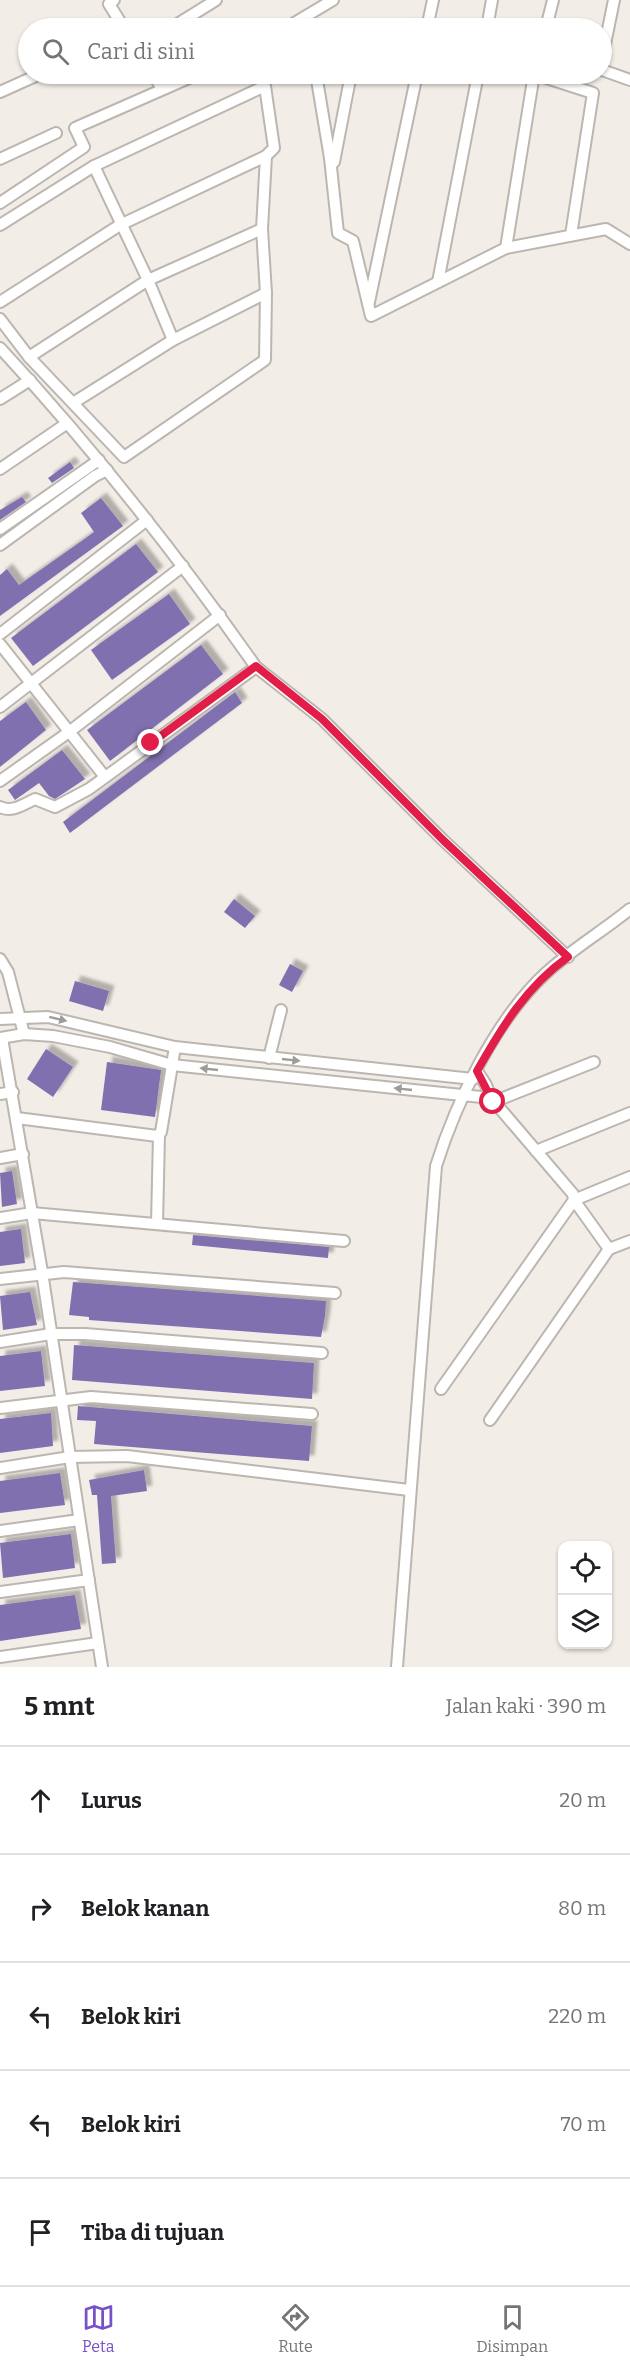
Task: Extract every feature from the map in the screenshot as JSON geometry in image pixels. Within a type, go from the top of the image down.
[{"type":"street","points":[[114,0],[108,4],[117,18]]},
{"type":"street","points":[[194,18],[216,0]]},
{"type":"street","points":[[303,18],[333,0]]},
{"type":"street","points":[[429,18],[433,0]]},
{"type":"street","points":[[489,18],[492,0]]},
{"type":"street","points":[[548,18],[553,0]]},
{"type":"street","points":[[610,18],[614,0]]},
{"type":"street","points":[[612,74],[630,80]]},
{"type":"street","points":[[0,92],[18,84]]},
{"type":"street","points":[[159,84],[162,89]]},
{"type":"street","points":[[0,203],[84,147],[75,128],[174,84]]},
{"type":"street","points":[[317,84],[332,172],[338,233],[353,241],[371,316],[506,248],[606,229],[630,244]]},
{"type":"street","points":[[332,172],[349,84]]},
{"type":"street","points":[[369,305],[415,84]]},
{"type":"street","points":[[438,282],[476,84]]},
{"type":"street","points":[[506,248],[532,84]]},
{"type":"street","points":[[565,84],[593,93],[571,235]]},
{"type":"street","points":[[0,225],[94,166],[265,86],[274,148],[266,156],[120,225],[0,302]]},
{"type":"street","points":[[0,159],[56,134]]},
{"type":"street","points":[[0,319],[29,357],[124,457],[265,360],[266,293],[262,229],[266,156]]},
{"type":"street","points":[[94,166],[148,280],[173,340]]},
{"type":"street","points":[[29,357],[148,280],[262,229]]},
{"type":"street","points":[[55,410],[173,340],[266,293]]},
{"type":"street","points":[[0,348],[99,459],[183,566],[256,666],[322,719],[443,840],[568,957]]},
{"type":"street","points":[[0,399],[30,380]]},
{"type":"street","points":[[0,470],[84,416]]},
{"type":"street","points":[[0,529],[99,459]]},
{"type":"street","points":[[0,545],[107,470]]},
{"type":"street","points":[[18,517],[24,528]]},
{"type":"street","points":[[0,634],[147,520]]},
{"type":"street","points":[[0,707],[183,566]]},
{"type":"street","points":[[0,781],[69,732],[220,615]]},
{"type":"street","points":[[0,644],[105,777]]},
{"type":"street","points":[[0,807],[6,810],[14,809],[35,799],[56,807],[105,777],[256,666]]},
{"type":"street","points":[[397,1667],[436,1166],[461,1095],[520,1000],[546,972],[630,909]]},
{"type":"street","points":[[0,959],[8,972],[24,1034]]},
{"type":"street","points":[[269,1058],[281,1010]]},
{"type":"street","points":[[0,1019],[21,1016],[48,1017],[175,1047],[269,1058],[475,1075],[486,1085],[492,1100],[573,1194],[574,1200],[609,1249]]},
{"type":"street","points":[[102,1667],[42,1272],[13,1092],[1,1038],[24,1034],[53,1036],[87,1042],[172,1065],[492,1100],[594,1062]]},
{"type":"street","points":[[157,1224],[159,1135],[175,1047]]},
{"type":"street","points":[[0,1094],[13,1092]]},
{"type":"street","points":[[536,1151],[630,1113]]},
{"type":"street","points":[[17,1118],[153,1138],[159,1135]]},
{"type":"street","points":[[0,1158],[23,1154]]},
{"type":"street","points":[[441,1389],[574,1200],[630,1177]]},
{"type":"street","points":[[0,1218],[32,1213],[344,1241]]},
{"type":"street","points":[[490,1420],[609,1249],[630,1241]]},
{"type":"street","points":[[0,1279],[42,1272],[335,1293]]},
{"type":"street","points":[[0,1342],[51,1334],[322,1353]]},
{"type":"street","points":[[0,1408],[91,1397],[312,1414]]},
{"type":"street","points":[[0,1468],[70,1457],[127,1456],[409,1490]]},
{"type":"street","points":[[0,1531],[79,1520]]},
{"type":"street","points":[[0,1592],[88,1580]]},
{"type":"street","points":[[0,1657],[98,1643]]},
{"type":"building","points":[[70,462],[74,468],[52,483],[48,478]]},
{"type":"building","points":[[22,497],[26,502],[0,520],[0,510]]},
{"type":"building","points":[[101,498],[123,526],[0,616],[0,575],[7,569],[19,585],[94,532],[81,513]]},
{"type":"building","points":[[136,544],[158,572],[33,666],[11,638]]},
{"type":"building","points":[[169,594],[190,624],[112,680],[91,650]]},
{"type":"building","points":[[201,645],[223,674],[110,761],[87,730]]},
{"type":"building","points":[[235,692],[242,703],[70,833],[63,822]]},
{"type":"building","points":[[26,702],[46,730],[0,767],[0,721]]},
{"type":"building","points":[[62,750],[85,779],[55,799],[49,796],[39,783],[15,800],[8,790]]},
{"type":"building","points":[[234,899],[255,916],[245,928],[224,912]]},
{"type":"building","points":[[290,964],[303,971],[292,992],[279,985]]},
{"type":"building","points":[[75,981],[109,991],[103,1011],[69,1001]]},
{"type":"building","points":[[46,1049],[73,1067],[53,1097],[27,1079]]},
{"type":"building","points":[[107,1062],[161,1070],[155,1117],[101,1110]]},
{"type":"building","points":[[12,1171],[17,1204],[2,1207],[0,1173]]},
{"type":"building","points":[[21,1229],[25,1263],[0,1266],[0,1232]]},
{"type":"building","points":[[193,1235],[329,1247],[328,1258],[192,1245]]},
{"type":"building","points":[[73,1282],[326,1301],[325,1316],[321,1337],[89,1320],[89,1317],[69,1315]]},
{"type":"building","points":[[30,1292],[37,1325],[3,1330],[0,1296]]},
{"type":"building","points":[[74,1345],[314,1363],[312,1399],[72,1380]]},
{"type":"building","points":[[41,1351],[45,1386],[0,1391],[0,1356]]},
{"type":"building","points":[[78,1406],[312,1426],[309,1461],[94,1444],[96,1421],[77,1420]]},
{"type":"building","points":[[51,1413],[53,1446],[0,1453],[0,1419]]},
{"type":"building","points":[[144,1470],[147,1491],[111,1496],[116,1563],[102,1564],[97,1495],[92,1495],[89,1480]]},
{"type":"building","points":[[60,1473],[65,1505],[0,1513],[0,1481]]},
{"type":"building","points":[[71,1534],[75,1568],[3,1578],[0,1543]]},
{"type":"building","points":[[75,1595],[81,1629],[0,1641],[0,1605]]},
{"type":"route","points":[[151,743],[256,666],[322,719],[443,840],[568,957],[546,972],[520,1000],[477,1071],[493,1102]]}]
